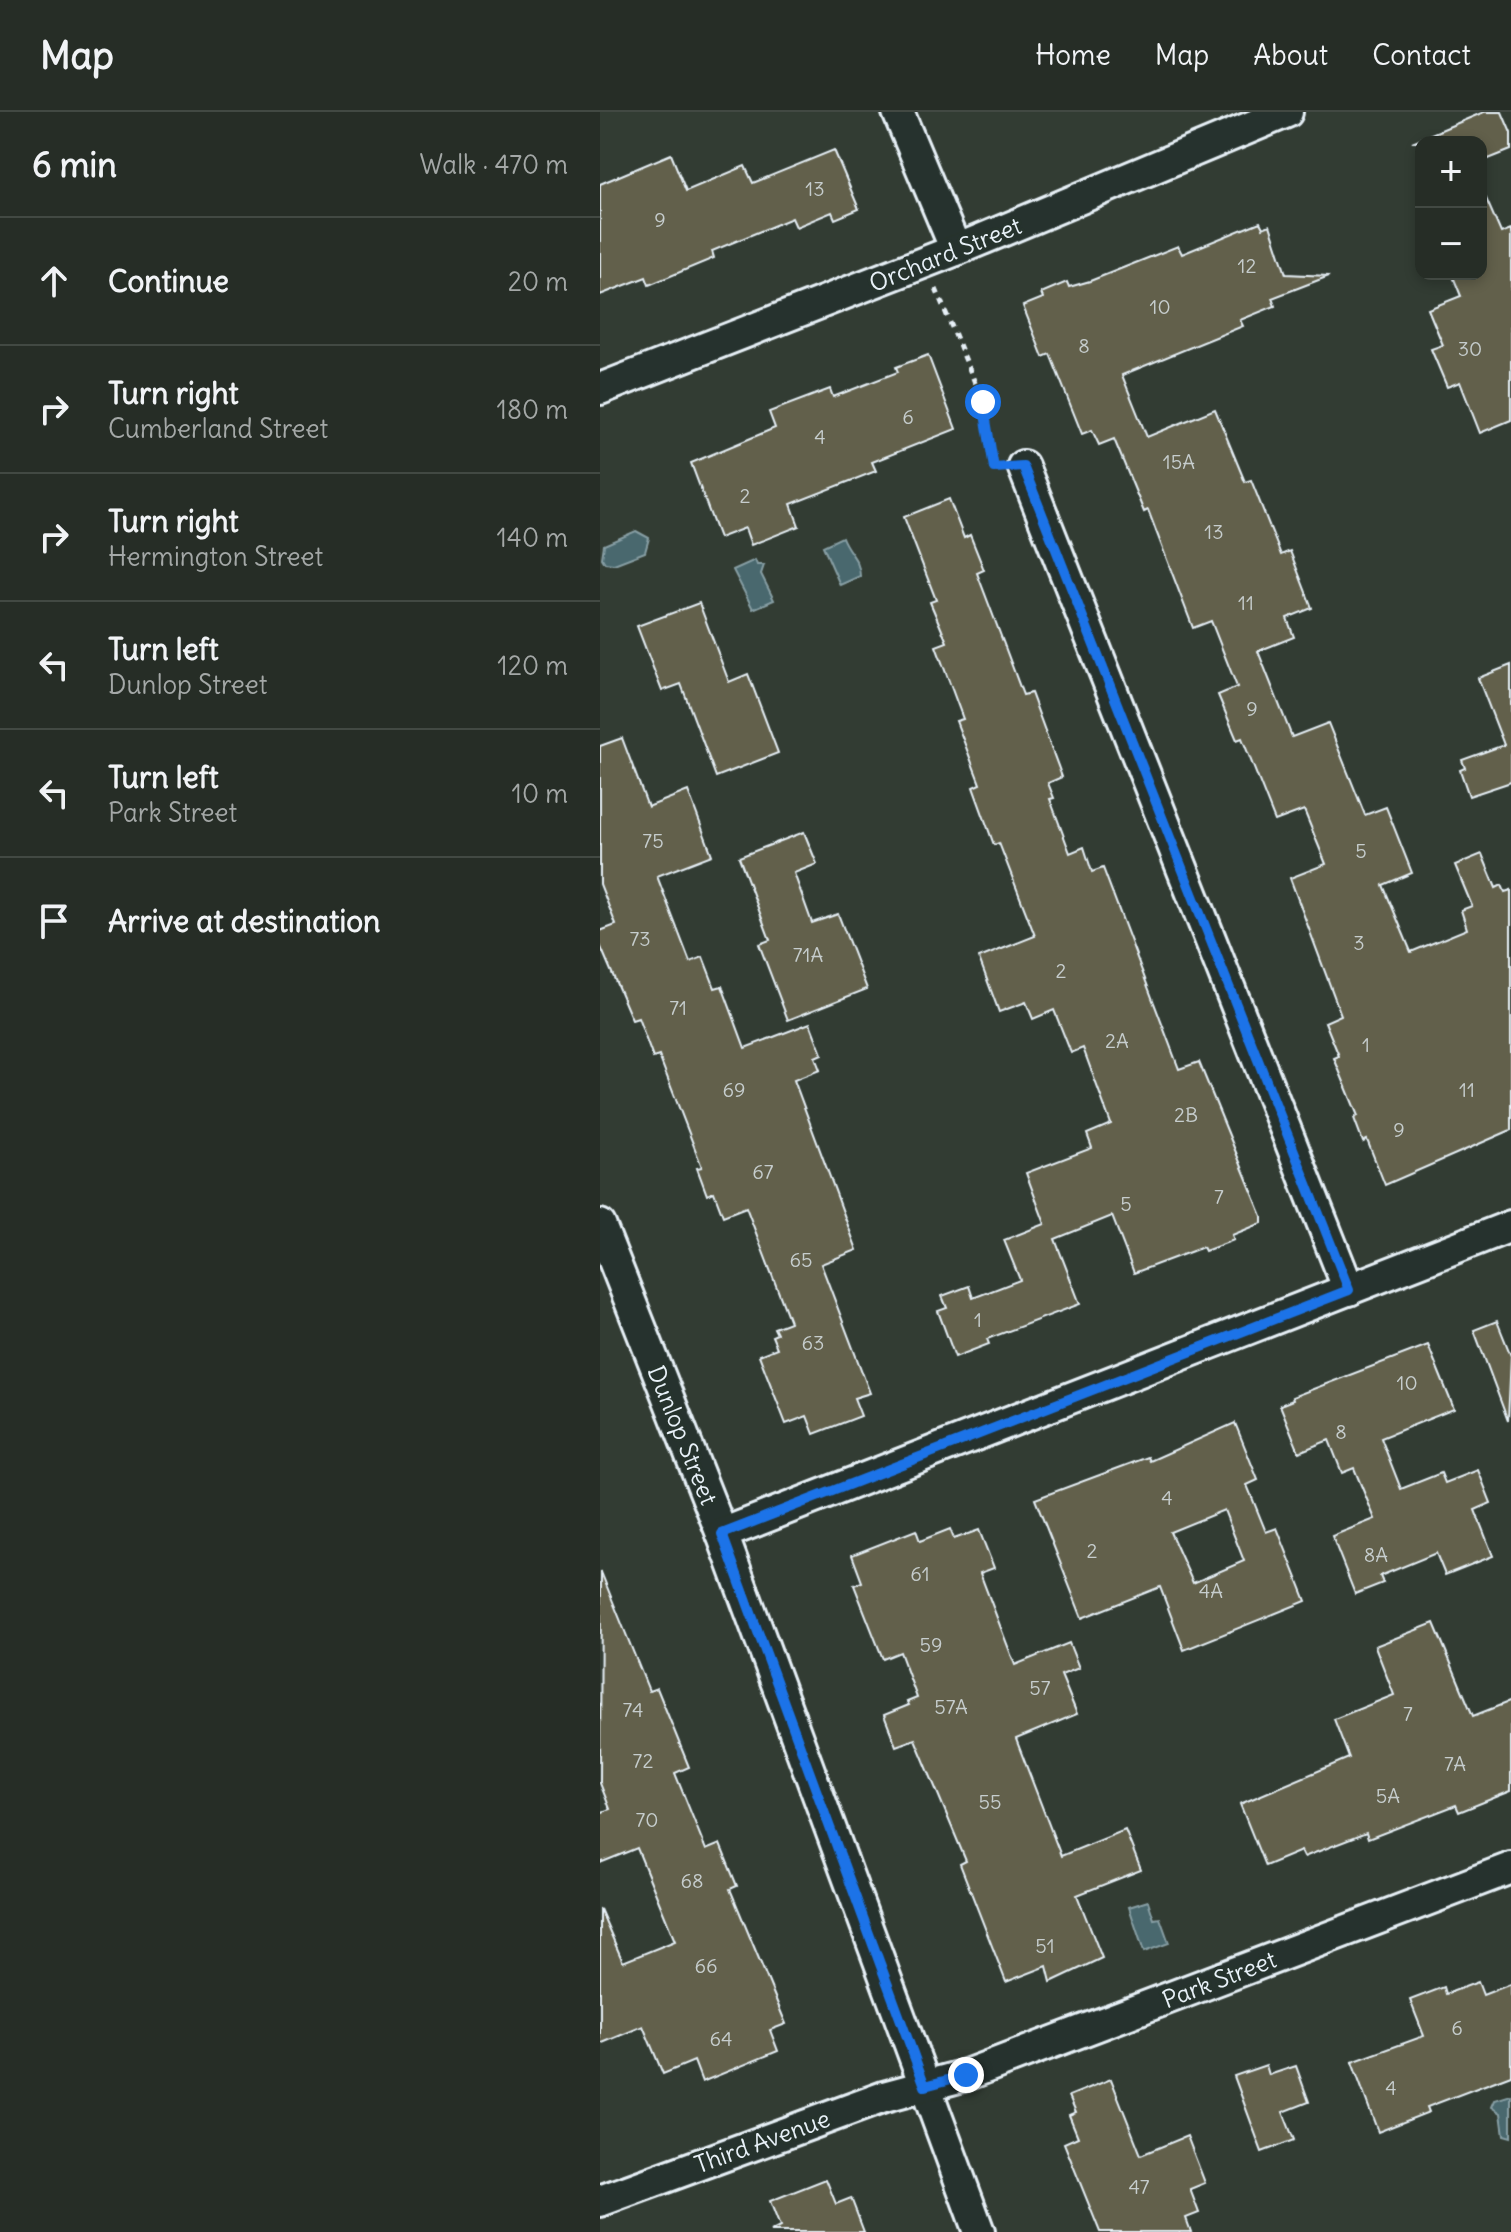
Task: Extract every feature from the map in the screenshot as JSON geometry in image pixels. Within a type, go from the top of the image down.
[{"type":"street","points":[[898,112],[956,250]]},
{"type":"street","name":"Orchard Street","points":[[600,389],[956,250],[1287,112]]},
{"type":"street","points":[[1023,466],[1349,1290]]},
{"type":"street","name":"Dunlop Street","points":[[600,1225],[722,1534],[979,2232]]},
{"type":"street","points":[[722,1534],[1511,1226]]},
{"type":"street","name":"Park Street","points":[[925,2086],[966,2075],[1511,1868]]},
{"type":"street","name":"Third Avenue","points":[[600,2201],[884,2097],[925,2086]]},
{"type":"path","points":[[956,250],[931,278],[983,402],[994,468],[1023,466]]},
{"type":"water","points":[[636,531],[649,538],[645,552],[614,564],[605,563],[602,558],[604,545]]},
{"type":"water","points":[[842,537],[858,565],[860,576],[840,585],[823,546]]},
{"type":"water","points":[[755,560],[757,565],[764,565],[761,574],[774,600],[753,609],[733,570]]},
{"type":"water","points":[[1148,1901],[1154,1919],[1160,1918],[1169,1943],[1144,1952],[1129,1907]]},
{"type":"water","points":[[1511,2095],[1511,2137],[1504,2135],[1501,2113],[1492,2107],[1495,2100]]},
{"type":"building","points":[[1484,112],[1502,112],[1511,133],[1511,150],[1487,160],[1487,136],[1426,136]]},
{"type":"building","points":[[834,150],[859,209],[835,219],[832,212],[796,227],[792,218],[712,251],[714,258],[649,285],[646,277],[600,295],[600,184],[671,154],[686,191],[745,166],[753,183]]},
{"type":"building","points":[[1487,201],[1501,233],[1511,229],[1511,420],[1480,433],[1460,382],[1447,387],[1431,349],[1443,345],[1428,309],[1461,296],[1454,280],[1487,280]]},
{"type":"building","points":[[1260,222],[1263,228],[1270,225],[1286,274],[1329,276],[1272,298],[1275,306],[1240,320],[1243,326],[1122,375],[1147,437],[1215,409],[1245,482],[1251,480],[1281,555],[1290,551],[1312,608],[1287,618],[1294,637],[1258,651],[1292,737],[1328,723],[1365,815],[1386,807],[1412,873],[1383,885],[1411,952],[1467,929],[1461,910],[1472,906],[1455,865],[1482,854],[1496,888],[1502,885],[1505,892],[1511,890],[1511,1130],[1385,1185],[1367,1140],[1363,1142],[1354,1118],[1358,1116],[1334,1058],[1339,1056],[1325,1022],[1341,1015],[1290,878],[1326,864],[1304,810],[1275,821],[1242,738],[1237,740],[1218,695],[1237,687],[1211,621],[1193,628],[1148,510],[1144,512],[1114,439],[1099,445],[1092,430],[1082,434],[1050,354],[1043,357],[1023,306],[1043,298],[1041,293],[1067,282],[1069,287],[1090,281],[1178,246],[1182,254]]},
{"type":"building","points":[[928,355],[956,429],[872,462],[876,471],[791,504],[799,526],[751,545],[745,528],[719,538],[691,463],[775,428],[769,412],[830,389],[833,397],[898,372],[896,367]]},
{"type":"building","points":[[949,499],[964,538],[970,535],[984,570],[977,573],[1023,695],[1031,693],[1062,777],[1048,783],[1054,798],[1050,799],[1070,853],[1084,847],[1092,872],[1103,868],[1179,1069],[1199,1062],[1262,1216],[1262,1223],[1232,1235],[1234,1240],[1205,1251],[1203,1247],[1134,1273],[1112,1216],[1055,1239],[1080,1304],[987,1339],[989,1344],[955,1357],[938,1311],[947,1308],[942,1296],[969,1286],[973,1298],[1020,1280],[1004,1240],[1045,1224],[1026,1173],[1092,1148],[1087,1134],[1111,1124],[1083,1048],[1071,1053],[1054,1010],[1033,1019],[1026,1002],[999,1012],[979,958],[1035,936],[999,843],[994,845],[973,787],[980,784],[956,721],[963,719],[936,646],[947,642],[930,602],[936,600],[904,517]]},
{"type":"building","points":[[699,603],[729,682],[748,674],[778,753],[716,777],[681,684],[662,691],[637,626]]},
{"type":"building","points":[[1511,665],[1511,782],[1469,796],[1460,770],[1465,768],[1462,760],[1504,745],[1478,678]]},
{"type":"building","points":[[622,738],[648,807],[688,791],[712,855],[657,876],[690,962],[703,957],[715,988],[722,986],[745,1048],[810,1023],[822,1054],[815,1057],[820,1070],[794,1080],[857,1250],[821,1264],[870,1393],[854,1398],[861,1416],[814,1434],[807,1416],[786,1424],[759,1355],[777,1348],[772,1336],[777,1334],[774,1328],[790,1322],[746,1207],[723,1216],[714,1192],[707,1195],[697,1168],[702,1167],[659,1056],[653,1058],[638,1018],[632,1020],[600,945],[600,931],[616,925],[600,884],[600,746]]},
{"type":"building","points":[[804,832],[817,864],[794,873],[812,923],[838,914],[867,989],[788,1020],[759,944],[770,940],[739,857]]},
{"type":"building","points":[[1497,1321],[1511,1356],[1508,1421],[1474,1330]]},
{"type":"building","points":[[1428,1345],[1454,1409],[1381,1438],[1401,1489],[1441,1473],[1445,1483],[1478,1470],[1491,1503],[1475,1510],[1493,1556],[1445,1575],[1436,1553],[1380,1576],[1383,1583],[1355,1594],[1332,1536],[1375,1519],[1354,1468],[1342,1473],[1329,1440],[1299,1452],[1280,1405],[1293,1400],[1292,1397]]},
{"type":"building","points":[[1235,1423],[1258,1480],[1247,1485],[1266,1532],[1277,1528],[1306,1601],[1184,1650],[1160,1587],[1082,1618],[1035,1499],[1148,1457],[1150,1461]],"holes":[[[1224,1510],[1244,1561],[1193,1583],[1170,1532]]]},
{"type":"building","points":[[950,1529],[954,1539],[979,1530],[994,1568],[980,1573],[1015,1665],[1069,1643],[1079,1668],[1061,1675],[1077,1714],[1016,1739],[1061,1856],[1125,1830],[1141,1870],[1077,1895],[1102,1958],[1051,1982],[1047,1966],[1006,1982],[960,1864],[966,1861],[915,1739],[896,1746],[884,1715],[909,1705],[907,1702],[917,1698],[900,1652],[883,1659],[854,1585],[862,1582],[852,1555],[916,1530],[920,1541]]},
{"type":"building","points":[[601,1572],[649,1691],[657,1688],[689,1767],[675,1773],[706,1850],[720,1844],[737,1886],[730,1889],[786,2024],[770,2030],[778,2051],[702,2082],[694,2061],[663,2074],[643,2026],[600,2044],[600,1909],[623,1962],[675,1941],[637,1848],[600,1863],[600,1813],[610,1809],[600,1783]]},
{"type":"building","points":[[1434,1623],[1473,1716],[1511,1701],[1511,1791],[1459,1812],[1456,1805],[1368,1839],[1366,1833],[1304,1857],[1301,1851],[1265,1866],[1240,1804],[1349,1758],[1334,1719],[1394,1695],[1375,1646]]},
{"type":"building","points":[[1478,1982],[1483,1995],[1511,1984],[1511,2075],[1427,2107],[1429,2112],[1378,2132],[1352,2062],[1424,2036],[1410,2000],[1444,1987],[1446,1994]]},
{"type":"building","points":[[1266,2065],[1269,2075],[1296,2066],[1309,2102],[1283,2112],[1294,2140],[1262,2152],[1234,2076]]},
{"type":"building","points":[[1111,2079],[1141,2155],[1187,2136],[1205,2183],[1190,2189],[1199,2213],[1186,2218],[1191,2232],[1100,2232],[1064,2143],[1078,2137],[1069,2115],[1076,2112],[1069,2096]]},
{"type":"building","points":[[826,2179],[836,2204],[851,2198],[864,2232],[770,2232],[780,2227],[770,2201]]},
{"type":"route","points":[[966,2075],[925,2086],[722,1534],[1349,1290],[1023,466],[994,468],[983,402]]}]
